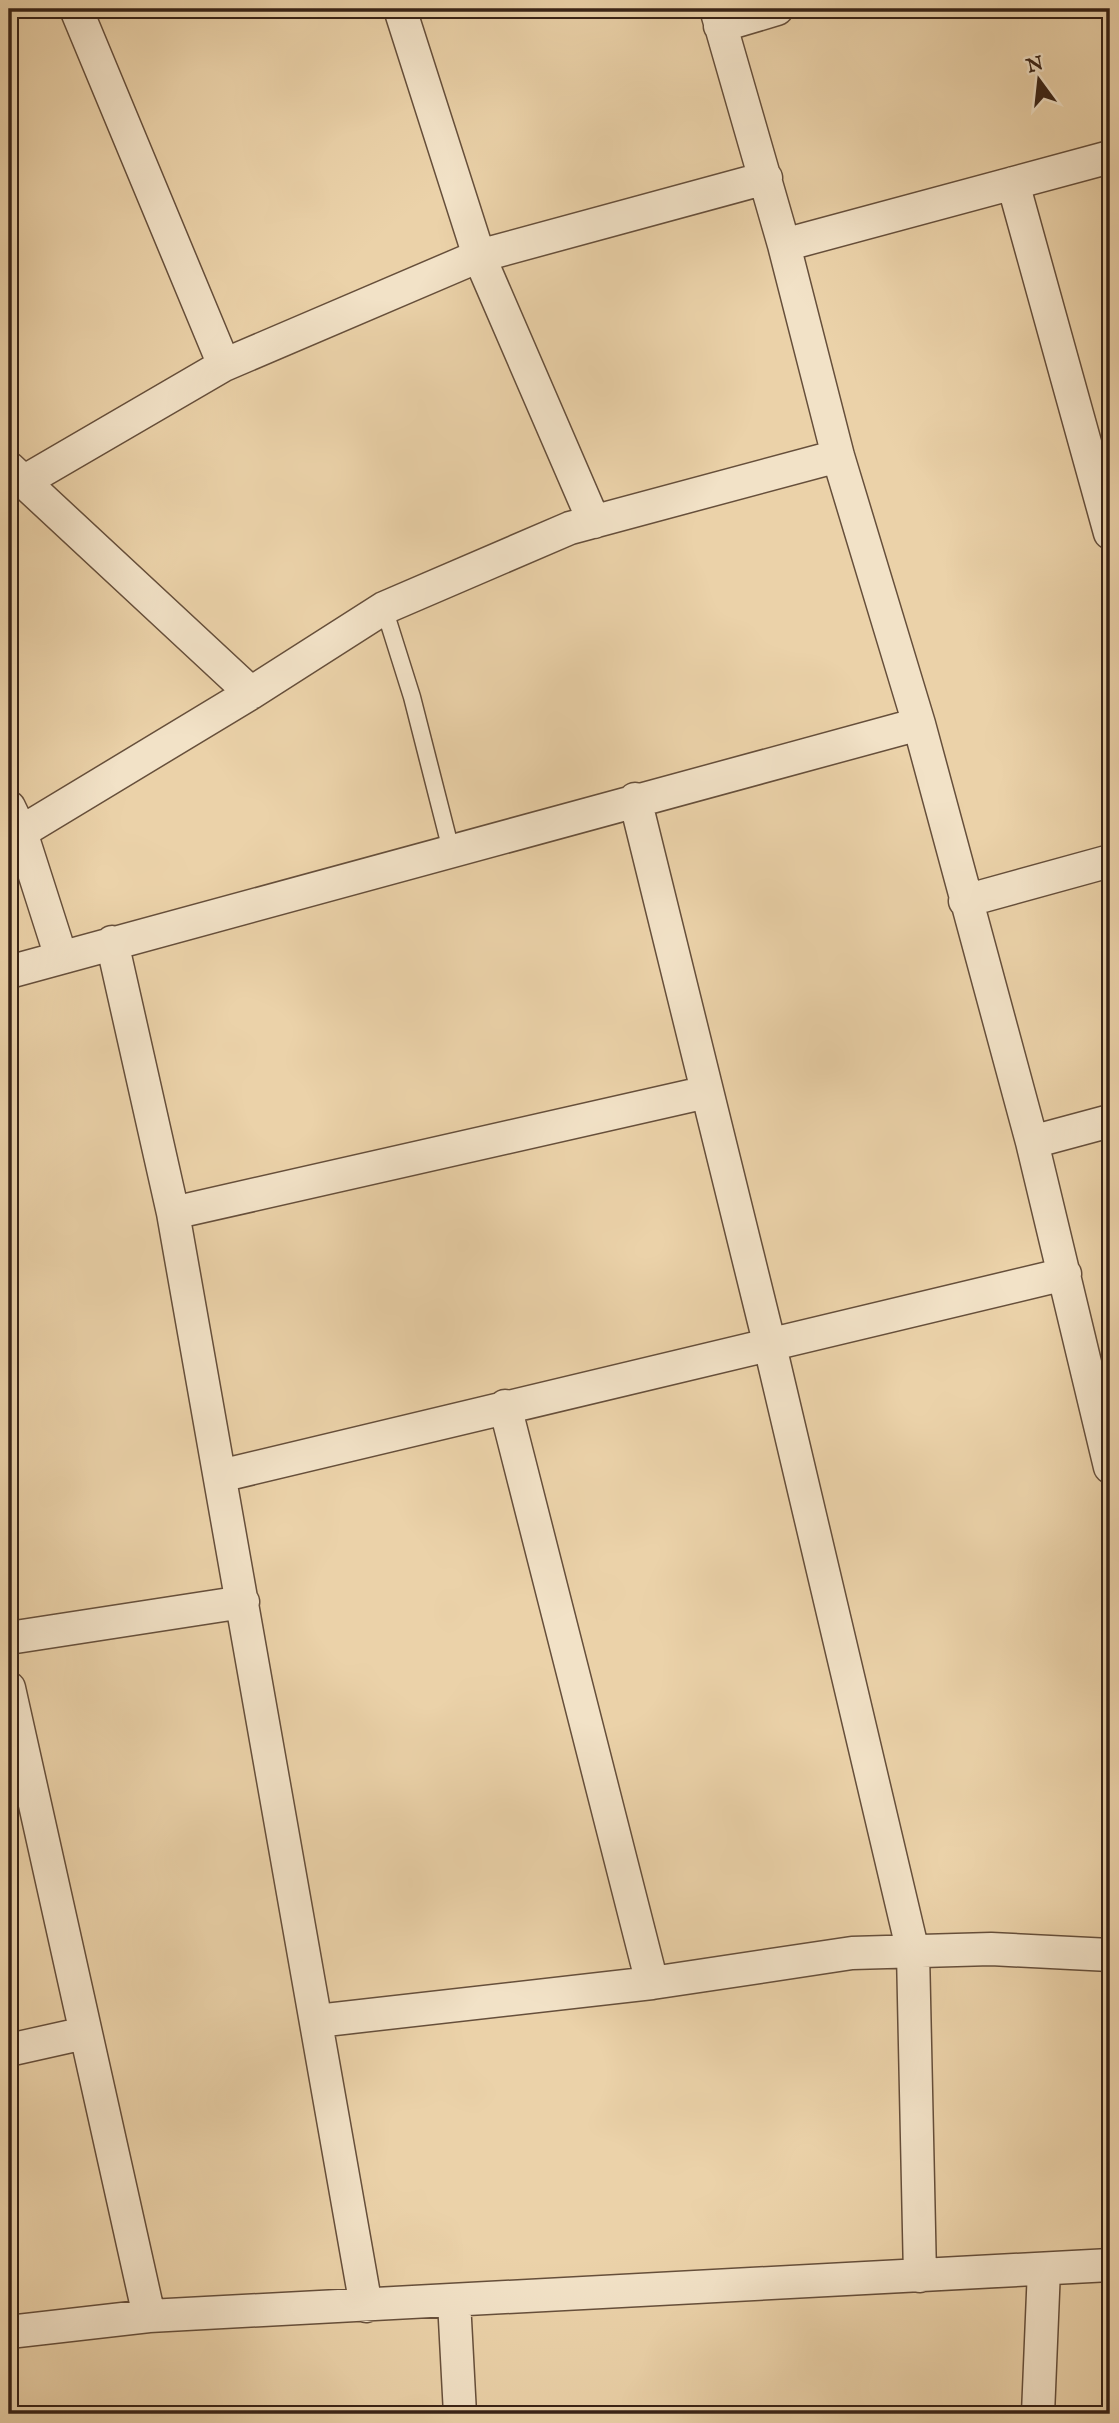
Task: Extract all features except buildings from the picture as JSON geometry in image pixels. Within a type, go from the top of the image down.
[{"type":"street","points":[[76,9],[224,365]]},
{"type":"street","points":[[400,9],[478,256],[594,522]]},
{"type":"street","points":[[777,9],[718,18],[766,178],[838,457],[919,724],[1065,1274],[1099,1365],[1110,1467]]},
{"type":"street","points":[[784,245],[1110,157]]},
{"type":"street","points":[[251,693],[16,475],[224,365],[478,256],[766,178]]},
{"type":"street","points":[[1013,183],[1110,533]]},
{"type":"street","points":[[61,957],[15,819],[251,693],[384,608],[570,528],[838,457]]},
{"type":"street","points":[[9,972],[635,799],[919,724]]},
{"type":"street","points":[[635,799],[770,1346],[914,1952],[920,2276]]},
{"type":"street","points":[[965,901],[1110,861]]},
{"type":"street","points":[[112,942],[173,1213],[366,2305]]},
{"type":"street","points":[[173,1213],[707,1091]]},
{"type":"street","points":[[1032,1142],[1110,1121]]},
{"type":"street","points":[[220,1476],[1065,1274]]},
{"type":"street","points":[[505,1406],[652,1983]]},
{"type":"street","points":[[9,1638],[243,1602]]},
{"type":"street","points":[[9,1688],[149,2316]]},
{"type":"street","points":[[317,2021],[652,1983],[852,1953],[991,1949],[1110,1955]]},
{"type":"street","points":[[9,2050],[85,2033]]},
{"type":"street","points":[[9,2332],[149,2316],[1110,2264]]},
{"type":"street","points":[[1038,2414],[1044,2269]]},
{"type":"street","points":[[454,2301],[460,2414]]},
{"type":"lane","points":[[384,608],[412,697],[451,850]]}]
